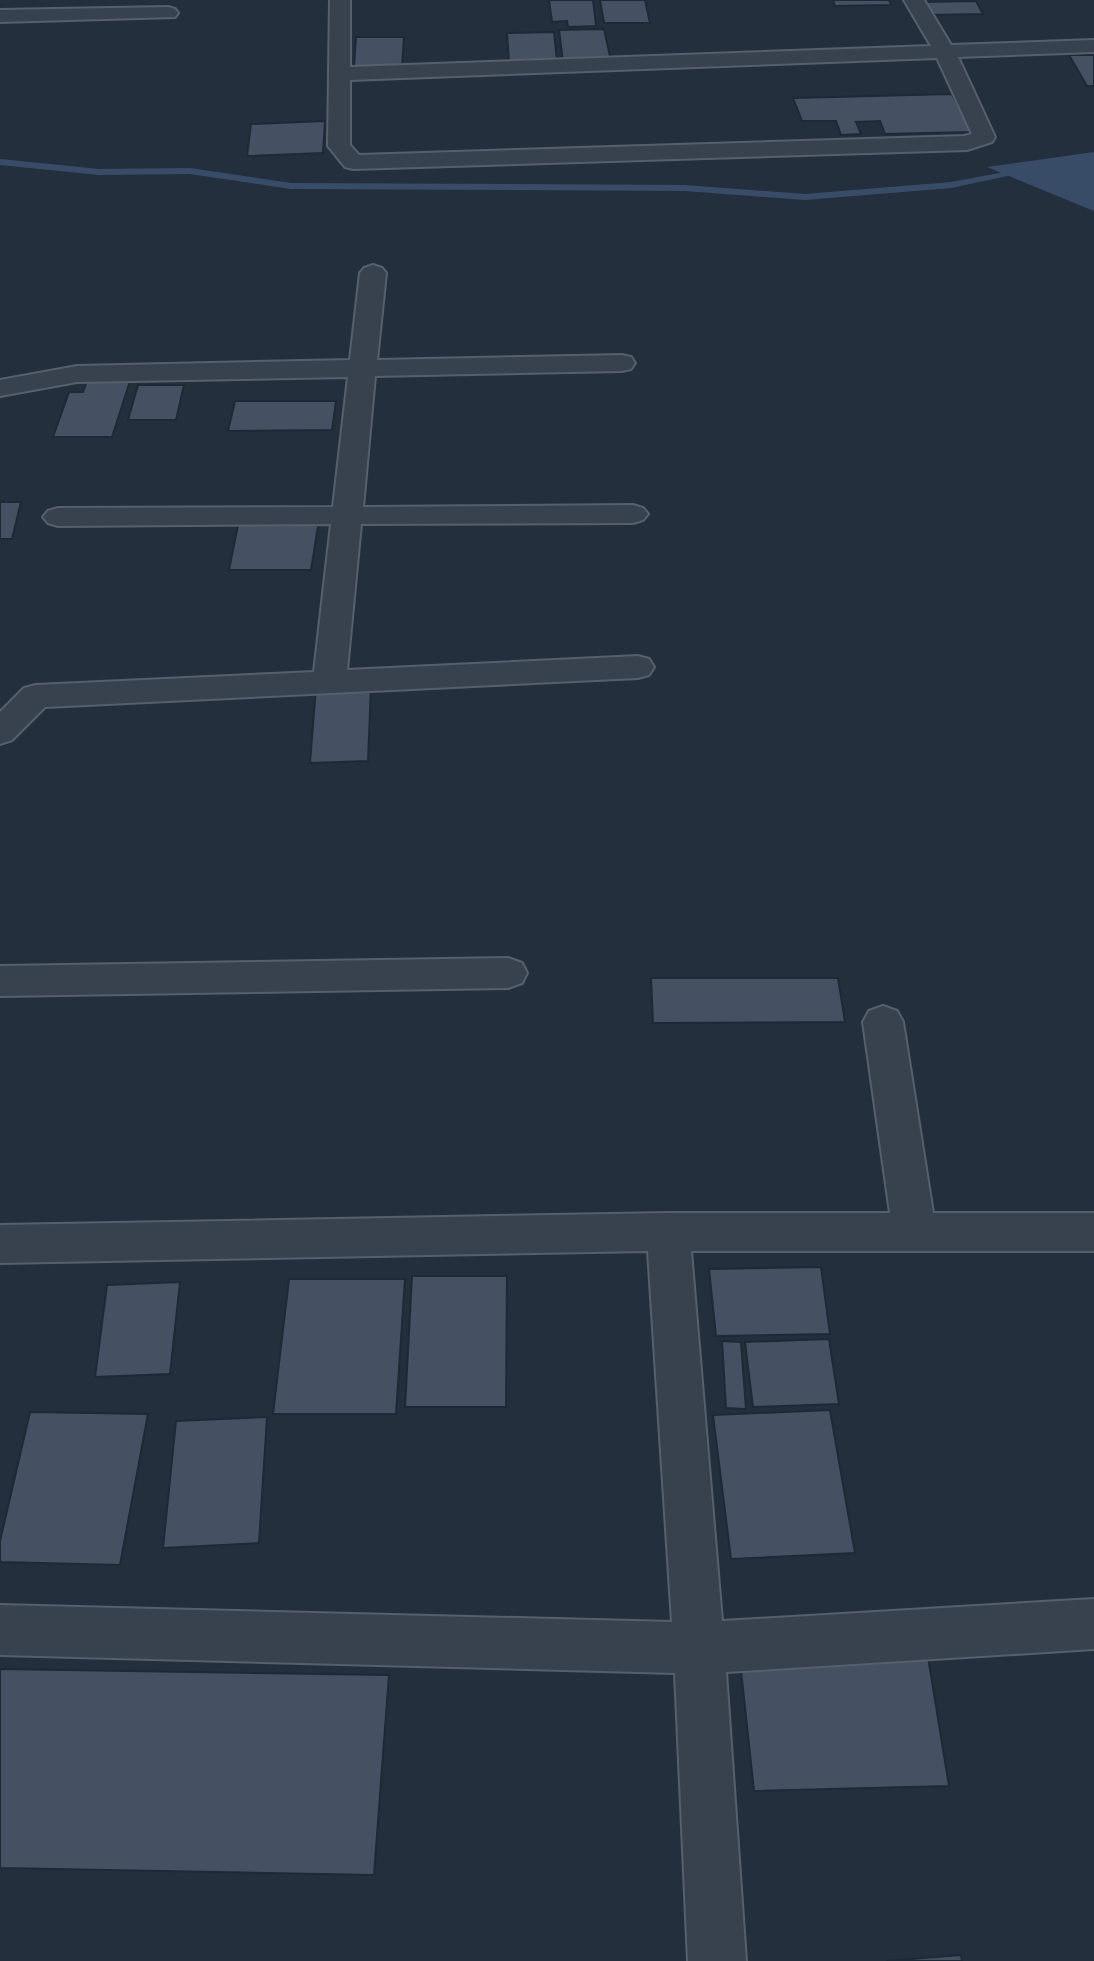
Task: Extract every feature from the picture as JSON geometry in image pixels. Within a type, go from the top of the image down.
[{"type":"street","points":[[340,0],[339,146],[353,162],[967,143],[984,137],[944,51],[914,0]]},
{"type":"street","points":[[0,16],[168,13]]},
{"type":"street","points":[[341,74],[1094,46]]},
{"type":"street","points":[[329,682],[373,274]]},
{"type":"street","points":[[0,388],[76,374],[622,363]]},
{"type":"street","points":[[58,517],[633,514]]},
{"type":"street","points":[[0,732],[36,696],[638,667]]},
{"type":"street","points":[[0,981],[508,973]]},
{"type":"street","points":[[883,1022],[914,1232]]},
{"type":"street","points":[[668,1232],[699,1648],[717,1961]]},
{"type":"street","points":[[0,1244],[668,1232],[1094,1232]]},
{"type":"street","points":[[0,1630],[699,1648],[1094,1624]]},
{"type":"water","points":[[1094,152],[1094,211],[987,167]]},
{"type":"building","points":[[549,0],[593,0],[596,26],[568,27],[567,21],[552,22]]},
{"type":"building","points":[[600,0],[645,0],[650,23],[604,23]]},
{"type":"building","points":[[833,0],[889,0],[891,5],[835,6]]},
{"type":"building","points":[[976,1],[983,14],[926,15],[921,2]]},
{"type":"building","points":[[604,29],[611,61],[563,62],[559,30]]},
{"type":"building","points":[[554,32],[557,61],[509,62],[507,33]]},
{"type":"building","points":[[356,37],[404,37],[402,66],[354,67]]},
{"type":"building","points":[[1069,55],[1094,55],[1094,86],[1087,86]]},
{"type":"building","points":[[952,94],[972,132],[885,134],[880,121],[856,122],[861,134],[841,135],[836,121],[802,121],[793,98]]},
{"type":"building","points":[[325,121],[323,153],[247,156],[251,124]]},
{"type":"building","points":[[89,375],[132,375],[112,437],[53,437],[69,392],[83,392]]},
{"type":"building","points":[[138,385],[184,385],[176,420],[128,420]]},
{"type":"building","points":[[235,401],[336,401],[332,430],[228,431]]},
{"type":"building","points":[[0,502],[21,502],[12,539],[0,539]]},
{"type":"building","points":[[239,520],[319,520],[311,570],[229,570]]},
{"type":"building","points":[[371,686],[368,761],[310,763],[316,687]]},
{"type":"building","points":[[651,978],[838,978],[845,1022],[653,1023]]},
{"type":"building","points":[[821,1267],[830,1334],[716,1336],[709,1269]]},
{"type":"building","points":[[412,1276],[507,1276],[506,1407],[405,1407]]},
{"type":"building","points":[[289,1279],[405,1279],[396,1414],[273,1414]]},
{"type":"building","points":[[180,1282],[170,1374],[95,1377],[107,1285]]},
{"type":"building","points":[[829,1339],[839,1404],[753,1407],[745,1342]]},
{"type":"building","points":[[722,1341],[741,1342],[746,1409],[726,1408]]},
{"type":"building","points":[[830,1410],[855,1553],[731,1559],[713,1415]]},
{"type":"building","points":[[30,1412],[148,1414],[120,1565],[0,1562],[0,1541]]},
{"type":"building","points":[[267,1417],[259,1543],[163,1548],[176,1421]]},
{"type":"building","points":[[928,1657],[949,1786],[754,1791],[740,1661]]},
{"type":"building","points":[[0,1669],[389,1675],[374,1875],[0,1868]]},
{"type":"building","points":[[961,1955],[962,1961],[886,1961]]},
{"type":"waterway","points":[[0,162],[99,172],[190,171],[291,186],[685,188],[805,197],[951,185],[1026,171]]}]
